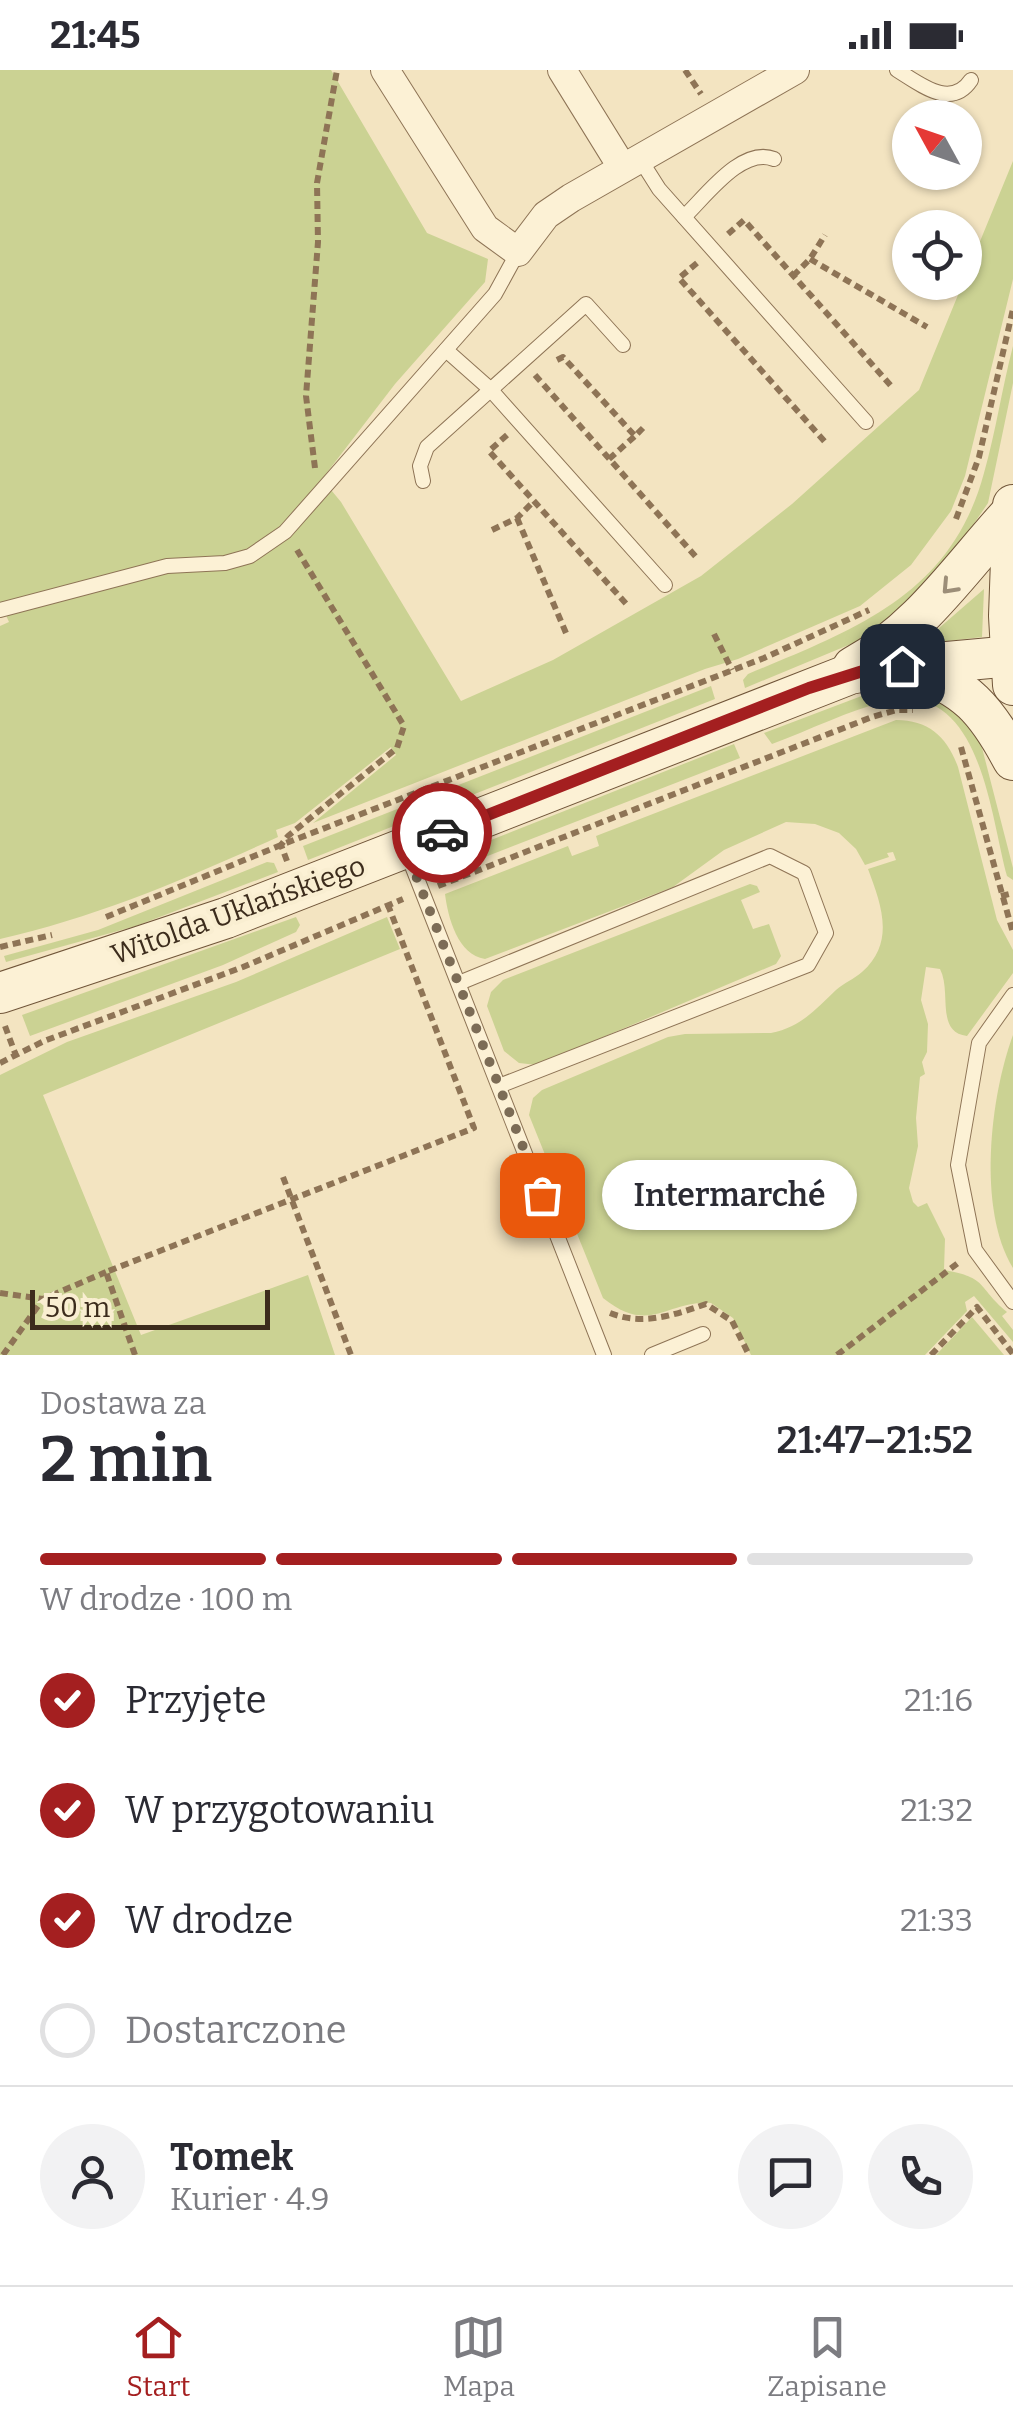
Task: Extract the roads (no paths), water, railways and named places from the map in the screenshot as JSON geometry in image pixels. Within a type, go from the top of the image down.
[{"type":"street","points":[[384,70],[485,228],[518,252],[546,215],[794,70]]},
{"type":"street","points":[[562,70],[631,163]]},
{"type":"street","points":[[1012,665],[1013,501]]},
{"type":"street","name":"Witolda Uklańskiego","points":[[809,688],[866,660],[894,640],[948,589],[1012,512]]},
{"type":"street","name":"Witolda Uklańskiego","points":[[2,1008],[809,688],[866,670],[1012,665]]},
{"type":"street","points":[[902,666],[944,682],[973,700],[995,726],[1013,760]]},
{"type":"lane","points":[[897,70],[930,90],[948,95],[962,92],[971,80]]},
{"type":"lane","points":[[684,217],[743,161],[756,155],[774,159]]},
{"type":"lane","points":[[631,163],[659,189],[866,422]]},
{"type":"lane","points":[[0,610],[167,566],[224,563],[250,556],[285,532],[495,294],[518,252]]},
{"type":"lane","points":[[423,480],[420,466],[426,447],[586,304],[623,346]]},
{"type":"lane","points":[[446,350],[490,390],[665,585]]},
{"type":"lane","points":[[405,848],[604,1355]]},
{"type":"lane","points":[[459,983],[770,856],[804,873],[826,933],[808,965],[499,1086]]},
{"type":"lane","points":[[1013,995],[979,1043],[958,1165],[975,1250],[1013,1302]]},
{"type":"lane","points":[[652,1355],[702,1334]]},
{"type":"place","name":"Intermarché","points":[[542,1195]]}]
